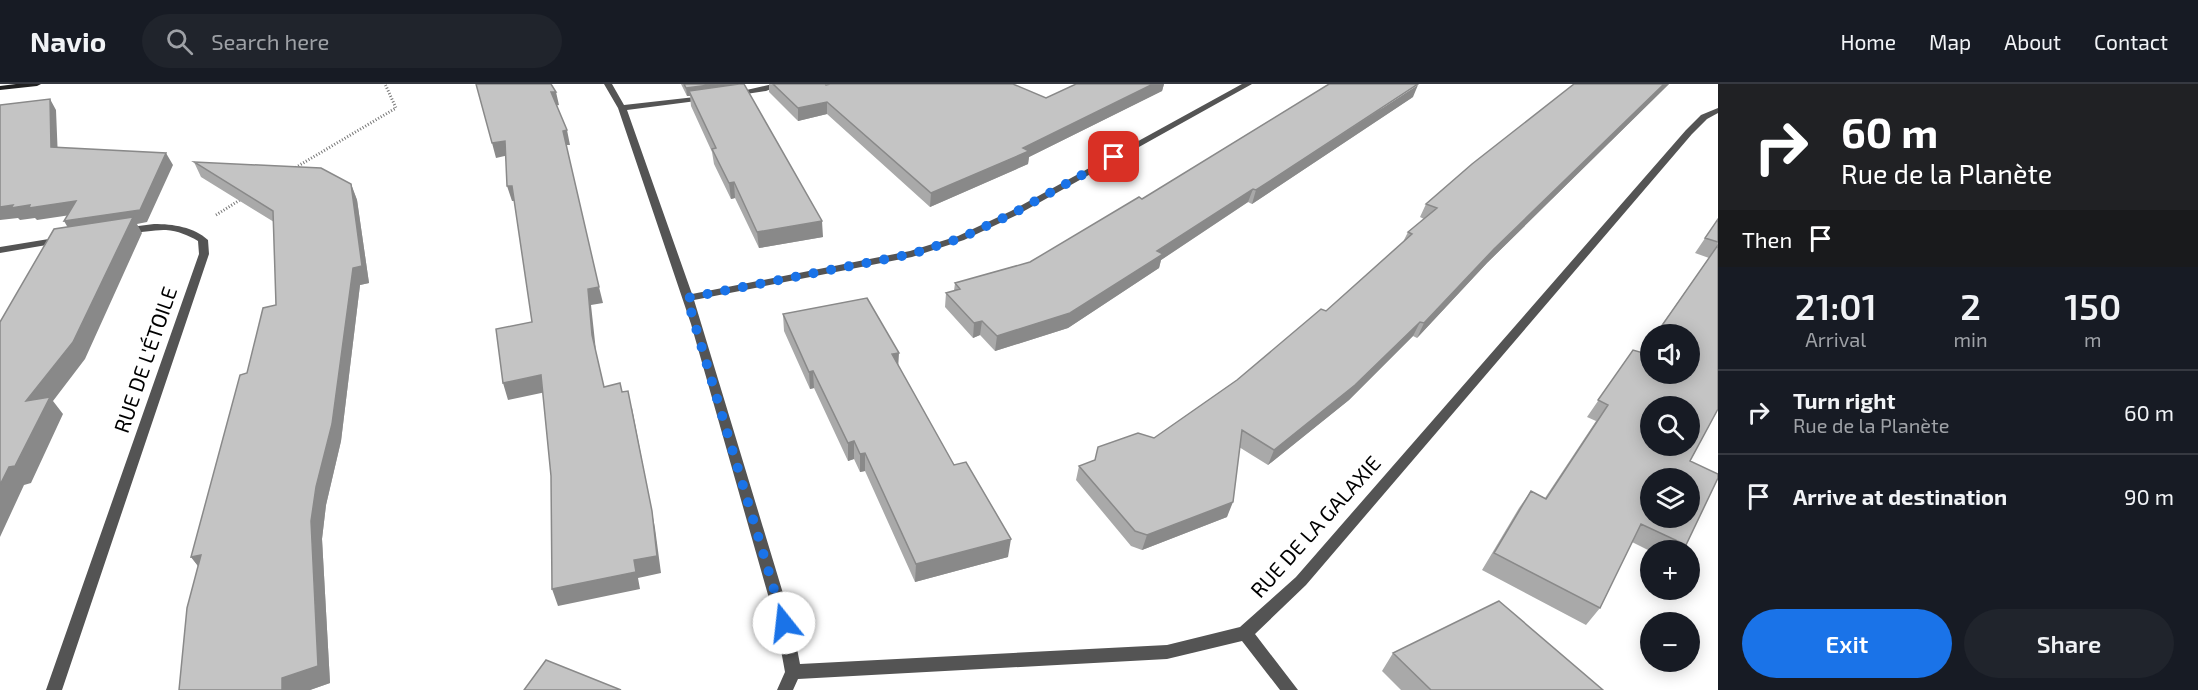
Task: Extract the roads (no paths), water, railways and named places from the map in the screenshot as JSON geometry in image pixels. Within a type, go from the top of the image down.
[{"type":"street","points":[[0,88],[37,84]]},
{"type":"street","points":[[608,84],[622,108],[687,298],[784,623],[793,672],[784,690]]},
{"type":"street","points":[[726,95],[766,89],[780,84]]},
{"type":"street","points":[[687,298],[912,254],[961,238],[1014,213],[1248,84]]},
{"type":"street","points":[[622,108],[716,96]]},
{"type":"street","name":"RUE DE LA GALAXIE","points":[[793,672],[1167,652],[1245,633],[1301,581],[1689,132],[1704,117],[1718,110]]},
{"type":"street","name":"RUE DE L'ÉTOILE","points":[[54,690],[204,254],[203,240],[190,230],[169,226],[105,233]]},
{"type":"street","points":[[0,250],[70,239]]},
{"type":"street","points":[[1245,633],[1290,690]]}]
